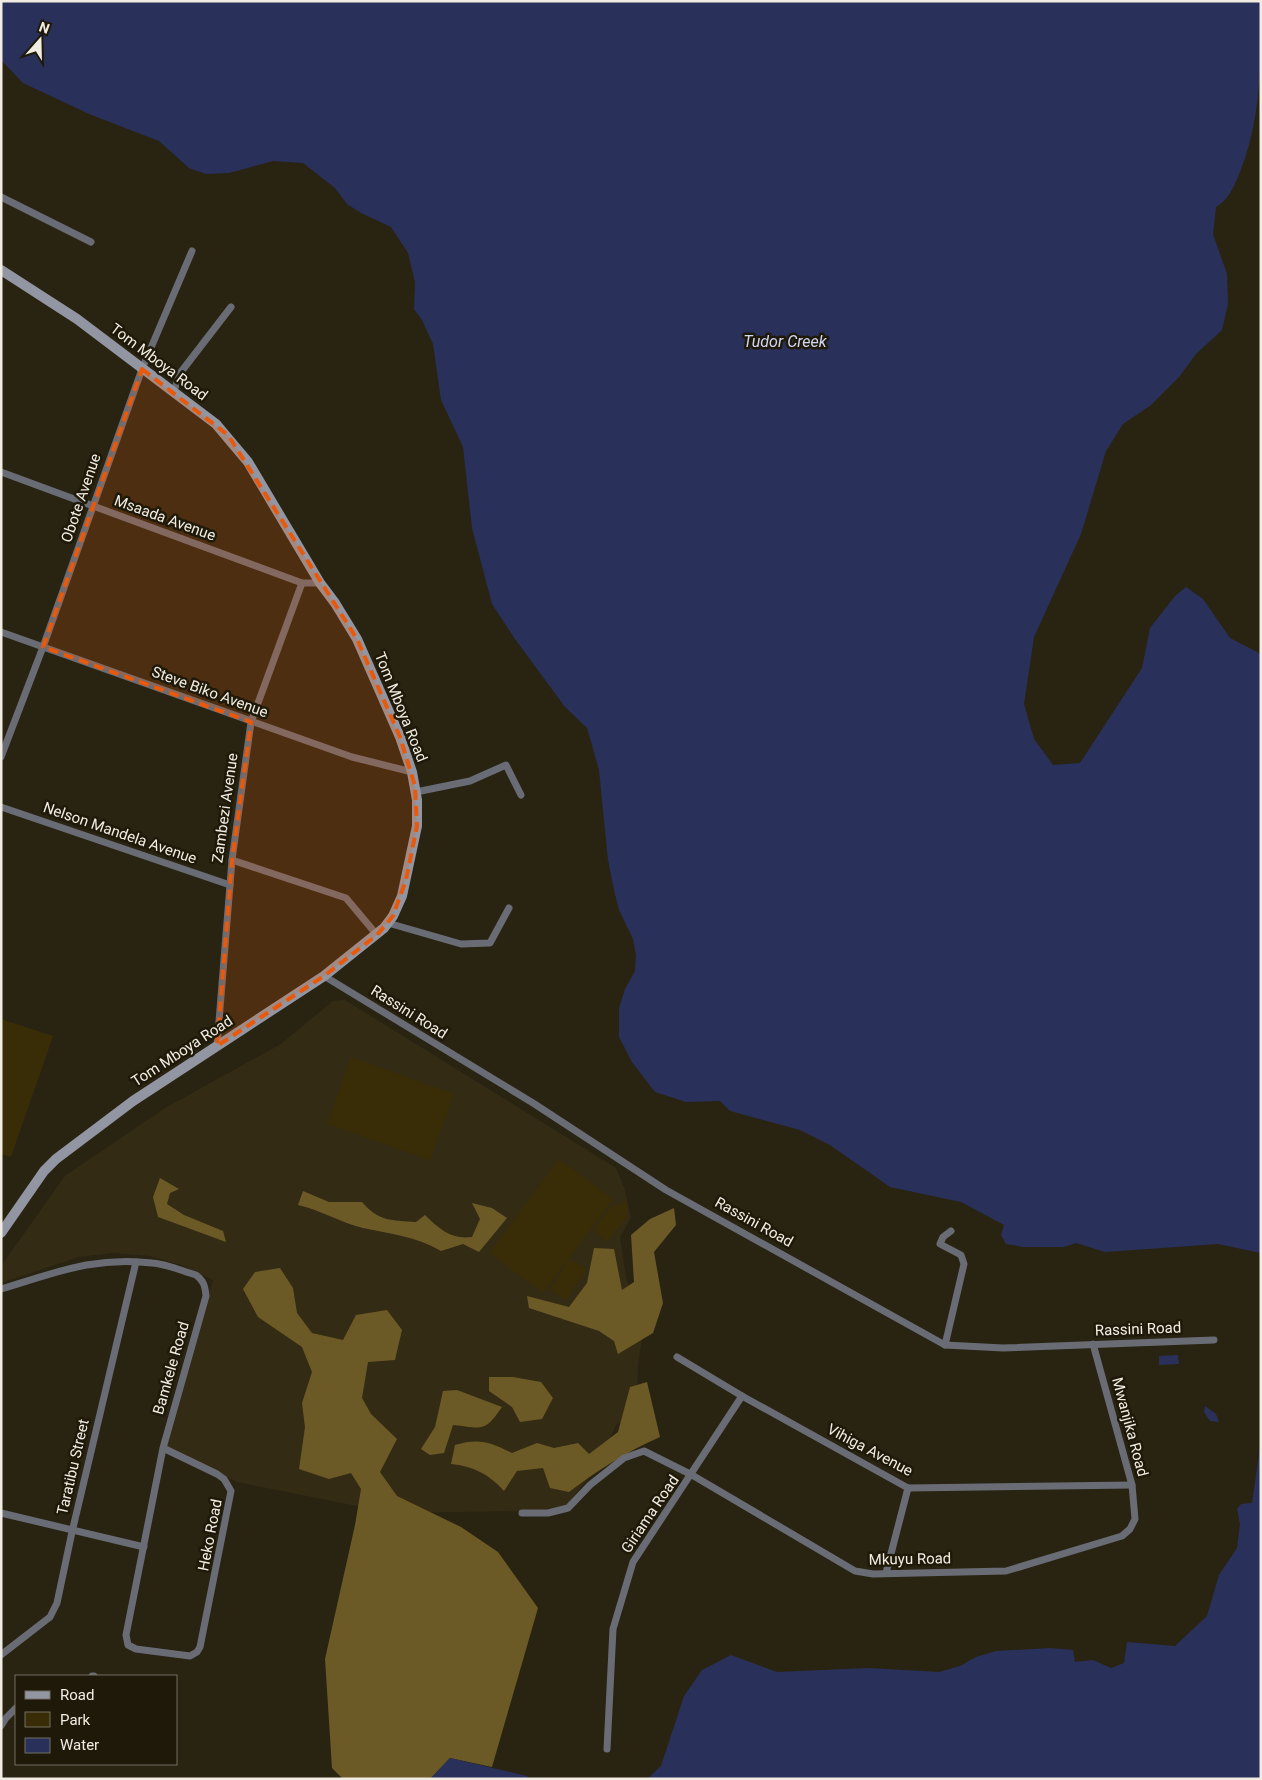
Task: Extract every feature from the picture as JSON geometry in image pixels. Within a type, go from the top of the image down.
[{"type":"main road","name":"Tom Mboya Road","points":[[1,270],[76,319],[216,424],[248,462],[320,583],[357,639],[379,685],[412,772],[416,792],[417,826],[412,858],[402,896],[388,923],[377,935],[324,976],[133,1101],[56,1159],[44,1171],[3,1227]]},
{"type":"street","points":[[1,197],[91,242]]},
{"type":"street","name":"Obote Avenue","points":[[1,757],[43,647],[142,369],[192,251]]},
{"type":"street","points":[[173,393],[181,372],[231,308]]},
{"type":"street","name":"Msaada Avenue","points":[[1,472],[302,583],[320,583]]},
{"type":"street","name":"Zambezi Avenue","points":[[217,1046],[232,860],[251,722],[302,583]]},
{"type":"street","name":"Steve Biko Avenue","points":[[1,632],[352,757],[412,772]]},
{"type":"street","points":[[416,792],[470,781],[506,765],[521,795]]},
{"type":"street","name":"Nelson Mandela Avenue","points":[[1,807],[230,885]]},
{"type":"street","points":[[232,860],[346,898],[377,935]]},
{"type":"street","points":[[388,923],[462,944],[490,944],[508,908]]},
{"type":"street","name":"Rassini Road","points":[[324,976],[532,1103],[666,1190],[945,1345],[1003,1348],[1214,1340]]},
{"type":"street","points":[[945,1345],[964,1264],[961,1255],[940,1244],[943,1237],[951,1231]]},
{"type":"street","points":[[1,1289],[96,1262],[136,1262]]},
{"type":"street","name":"Bamkele Road","points":[[136,1262],[153,1263],[196,1275],[202,1279],[205,1286],[206,1296],[163,1448]]},
{"type":"street","name":"Taratibu Street","points":[[1,1655],[53,1614],[57,1603],[136,1262]]},
{"type":"street","name":"Mwanjika Road","points":[[1093,1344],[1132,1485],[1135,1519]]},
{"type":"street","name":"Vihiga Avenue","points":[[677,1357],[742,1396],[908,1488],[1132,1485]]},
{"type":"street","name":"Giriama Road","points":[[607,1749],[613,1629],[633,1562],[692,1475],[742,1396]]},
{"type":"street","name":"Heko Road","points":[[163,1448],[217,1474],[224,1479],[231,1491],[207,1619],[200,1647],[194,1654],[170,1655],[136,1649],[128,1645],[126,1635],[163,1448]]},
{"type":"street","name":"Mkuyu Road","points":[[522,1513],[548,1513],[568,1508],[590,1485],[624,1458],[644,1451],[692,1475],[855,1571],[886,1574],[1006,1571],[1122,1536],[1130,1529],[1135,1519]]},
{"type":"street","points":[[886,1574],[908,1488]]},
{"type":"street","points":[[1,1513],[72,1532],[144,1547]]},
{"type":"street","points":[[1,1726],[15,1709]]},
{"type":"highlighted area","points":[[142,369],[228,435],[357,639],[400,737],[415,786],[417,826],[406,880],[393,916],[377,935],[324,976],[217,1046],[232,860],[251,722],[43,647]]},
{"type":"shaded area","points":[[345,1000],[616,1168],[624,1187],[631,1218],[620,1237],[626,1278],[644,1325],[638,1365],[636,1414],[616,1425],[595,1470],[565,1507],[529,1511],[392,1513],[237,1482],[165,1447],[213,1280],[181,1265],[150,1256],[113,1253],[79,1257],[1,1283],[1,1266],[65,1176],[165,1108],[281,1044],[333,1001]]},
{"type":"shaded area","points":[[160,1178],[179,1189],[170,1193],[167,1204],[184,1215],[223,1231],[226,1242],[158,1217],[153,1197]]},
{"type":"shaded area","points":[[303,1191],[329,1202],[362,1202],[368,1209],[386,1219],[416,1222],[425,1215],[441,1229],[458,1237],[472,1237],[480,1219],[472,1203],[492,1208],[507,1218],[479,1252],[463,1244],[441,1251],[422,1242],[355,1226],[298,1205]]},
{"type":"shaded area","points":[[674,1208],[676,1225],[654,1252],[663,1303],[653,1333],[618,1354],[614,1341],[599,1331],[529,1308],[527,1296],[569,1307],[587,1283],[594,1248],[614,1249],[622,1290],[634,1282],[631,1235],[650,1219]]},
{"type":"shaded area","points":[[280,1268],[293,1288],[297,1313],[312,1333],[343,1340],[356,1315],[387,1310],[402,1330],[395,1360],[368,1362],[362,1398],[371,1414],[397,1439],[380,1472],[397,1496],[461,1527],[498,1552],[538,1608],[492,1767],[450,1758],[430,1779],[343,1779],[332,1768],[325,1659],[355,1525],[361,1489],[351,1473],[329,1479],[299,1469],[305,1427],[302,1403],[312,1372],[302,1347],[258,1317],[243,1289],[255,1272]]},
{"type":"shaded area","points":[[489,1377],[513,1377],[541,1382],[553,1398],[542,1419],[520,1422],[512,1407],[489,1391]]},
{"type":"shaded area","points":[[647,1382],[660,1437],[613,1462],[569,1492],[550,1488],[543,1468],[517,1471],[504,1491],[480,1472],[451,1464],[455,1445],[471,1442],[484,1442],[512,1453],[537,1443],[554,1448],[578,1443],[589,1454],[618,1432],[630,1387]]},
{"type":"shaded area","points":[[457,1390],[502,1407],[491,1421],[482,1427],[453,1425],[444,1453],[430,1455],[421,1449],[435,1427],[443,1391]]},
{"type":"green space","points":[[1,1019],[53,1036],[11,1157],[1,1154]]},
{"type":"green space","points":[[351,1057],[454,1094],[430,1160],[327,1124]]},
{"type":"green space","points":[[559,1159],[613,1199],[543,1293],[489,1253]]},
{"type":"green space","points":[[627,1202],[627,1217],[607,1242],[593,1230],[612,1206]]},
{"type":"green space","points":[[569,1259],[586,1269],[566,1300],[550,1290]]},
{"type":"water","name":"Tudor Creek","points":[[1,1],[1261,1],[1260,69],[1252,134],[1234,186],[1227,198],[1216,207],[1213,234],[1227,274],[1228,304],[1222,330],[1196,354],[1179,377],[1151,405],[1123,424],[1106,451],[1081,534],[1034,637],[1024,704],[1034,739],[1053,765],[1080,763],[1142,668],[1150,628],[1175,596],[1186,587],[1203,599],[1230,638],[1261,654],[1261,1253],[1218,1244],[1105,1252],[1076,1243],[1064,1247],[1023,1247],[1006,1244],[1001,1235],[1004,1225],[961,1202],[890,1187],[830,1145],[800,1130],[730,1111],[720,1101],[686,1102],[655,1092],[632,1062],[619,1037],[619,1008],[625,989],[635,971],[636,955],[633,939],[619,910],[614,890],[608,860],[599,770],[587,728],[565,707],[492,604],[472,528],[463,447],[441,400],[433,344],[422,320],[414,309],[415,282],[408,253],[391,227],[347,204],[335,188],[303,163],[273,161],[229,173],[206,174],[189,168],[159,141],[89,114],[23,83],[1,60]]},
{"type":"water","points":[[1178,1355],[1179,1364],[1159,1365],[1159,1356]]},
{"type":"water","points":[[1205,1406],[1216,1414],[1219,1422],[1210,1421],[1204,1412]]},
{"type":"water","points":[[1261,1440],[1261,1779],[647,1779],[661,1766],[684,1696],[702,1670],[731,1655],[777,1672],[868,1668],[939,1672],[960,1666],[976,1657],[996,1651],[1050,1648],[1073,1650],[1075,1662],[1093,1660],[1111,1668],[1124,1663],[1127,1642],[1175,1646],[1207,1616],[1219,1575],[1237,1548],[1240,1524],[1237,1509],[1241,1504],[1252,1503]]},
{"type":"water","points":[[450,1758],[527,1776],[529,1779],[430,1779]]}]
